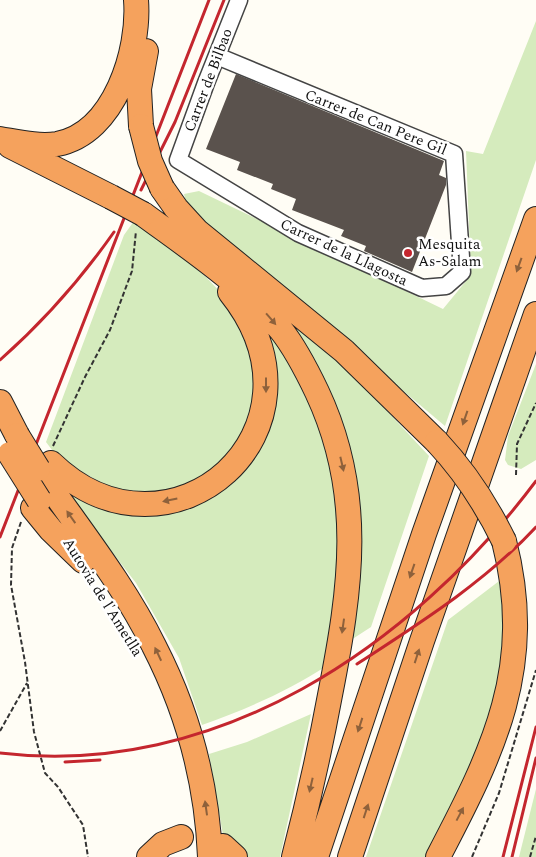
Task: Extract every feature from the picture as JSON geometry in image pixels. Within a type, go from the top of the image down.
[{"type":"highway","points":[[0,140],[57,144],[75,138],[100,117],[115,96],[128,70],[137,26],[136,0]]},
{"type":"highway","points":[[150,0],[149,38],[139,89],[141,126],[150,161],[162,188],[184,219],[226,257],[344,351],[437,442],[481,497],[504,541],[518,602],[519,644],[514,684],[499,732],[488,759],[438,857]]},
{"type":"highway","points":[[0,140],[112,197],[140,221],[182,242],[241,287],[282,332],[301,360],[326,412],[338,447],[346,484],[350,550],[340,647],[294,857]]},
{"type":"highway","points":[[316,857],[424,534],[536,219]]},
{"type":"highway","points":[[140,221],[226,257]]},
{"type":"highway","points":[[41,485],[74,482],[104,496],[132,503],[163,502],[188,496],[211,484],[229,469],[246,450],[261,416],[266,391],[264,365],[258,338],[239,302],[182,242]]},
{"type":"highway","points":[[350,857],[428,622],[536,314]]},
{"type":"highway","points":[[0,393],[9,446]]},
{"type":"highway","points":[[0,402],[9,446]]},
{"type":"highway","points":[[9,446],[32,441],[41,485],[134,610],[154,646],[182,710],[196,754],[204,793],[222,853]]},
{"type":"highway","name":"Autovia de l'Ametlla","points":[[9,446],[41,485],[82,561],[100,586],[134,643],[154,682],[172,731],[185,780],[190,807],[194,857]]},
{"type":"highway","points":[[149,857],[163,844],[181,837]]},
{"type":"street","name":"Carrer de Bilbao","points":[[178,160],[239,0]]},
{"type":"street","name":"Carrer de Can Pere Gil","points":[[217,56],[454,154],[462,272]]},
{"type":"street","name":"Carrer de la Llagosta","points":[[178,160],[298,233],[422,288],[446,286],[462,272]]},
{"type":"path","points":[[88,857],[83,825],[58,787],[45,773],[34,732],[25,662],[11,585],[12,548],[41,485],[85,378],[110,330],[132,271],[140,221]]},
{"type":"path","points":[[516,475],[518,444],[536,403]]},
{"type":"path","points":[[472,857],[499,793],[536,670]]},
{"type":"path","points":[[0,731],[27,683]]},
{"type":"path","points":[[530,857],[536,836]]},
{"type":"path","points":[[82,857],[87,853]]},
{"type":"green space","points":[[536,21],[536,160],[445,426],[188,210],[184,194],[199,191],[443,309],[471,275],[466,151],[483,154]]},
{"type":"green space","points":[[134,221],[174,249],[206,277],[224,296],[249,338],[256,404],[233,452],[200,481],[160,494],[117,492],[58,458],[46,442],[124,235]]},
{"type":"green space","points":[[265,300],[341,364],[429,456],[371,627],[351,640],[355,485],[346,437],[330,396]]},
{"type":"green space","points":[[254,313],[290,360],[316,410],[336,490],[340,548],[328,665],[267,699],[202,725],[179,658],[136,583],[65,491],[110,509],[137,514],[157,513],[176,510],[212,496],[242,473],[255,457],[265,440],[276,382],[274,353]]},
{"type":"green space","points":[[536,364],[536,460],[521,469],[508,465],[505,460],[508,436]]},
{"type":"green space","points":[[507,575],[509,620],[493,720],[429,857],[366,857],[448,620]]},
{"type":"green space","points":[[311,714],[280,857],[243,857],[223,835],[209,754],[247,742]]},
{"type":"green space","points":[[536,789],[536,857],[519,857]]},
{"type":"building","points":[[236,74],[444,161],[439,175],[446,178],[446,185],[412,272],[364,251],[366,246],[341,236],[344,230],[292,210],[296,199],[271,189],[273,184],[237,170],[240,162],[206,149]]},
{"type":"railway","points":[[0,537],[209,0]]},
{"type":"railway","points":[[141,190],[175,122],[224,0]]},
{"type":"railway","points":[[0,360],[61,299],[114,232]]},
{"type":"railway","points":[[0,753],[80,756],[157,745],[232,722],[302,689],[368,647],[430,597],[486,541],[536,481]]},
{"type":"railway","points":[[357,664],[474,584],[536,527]]},
{"type":"railway","points":[[503,857],[536,727]]},
{"type":"railway","points":[[512,857],[536,758]]},
{"type":"railway","points":[[65,762],[100,760]]},
{"type":"place","name":"Mesquita As-Salam","points":[[408,253]]}]
